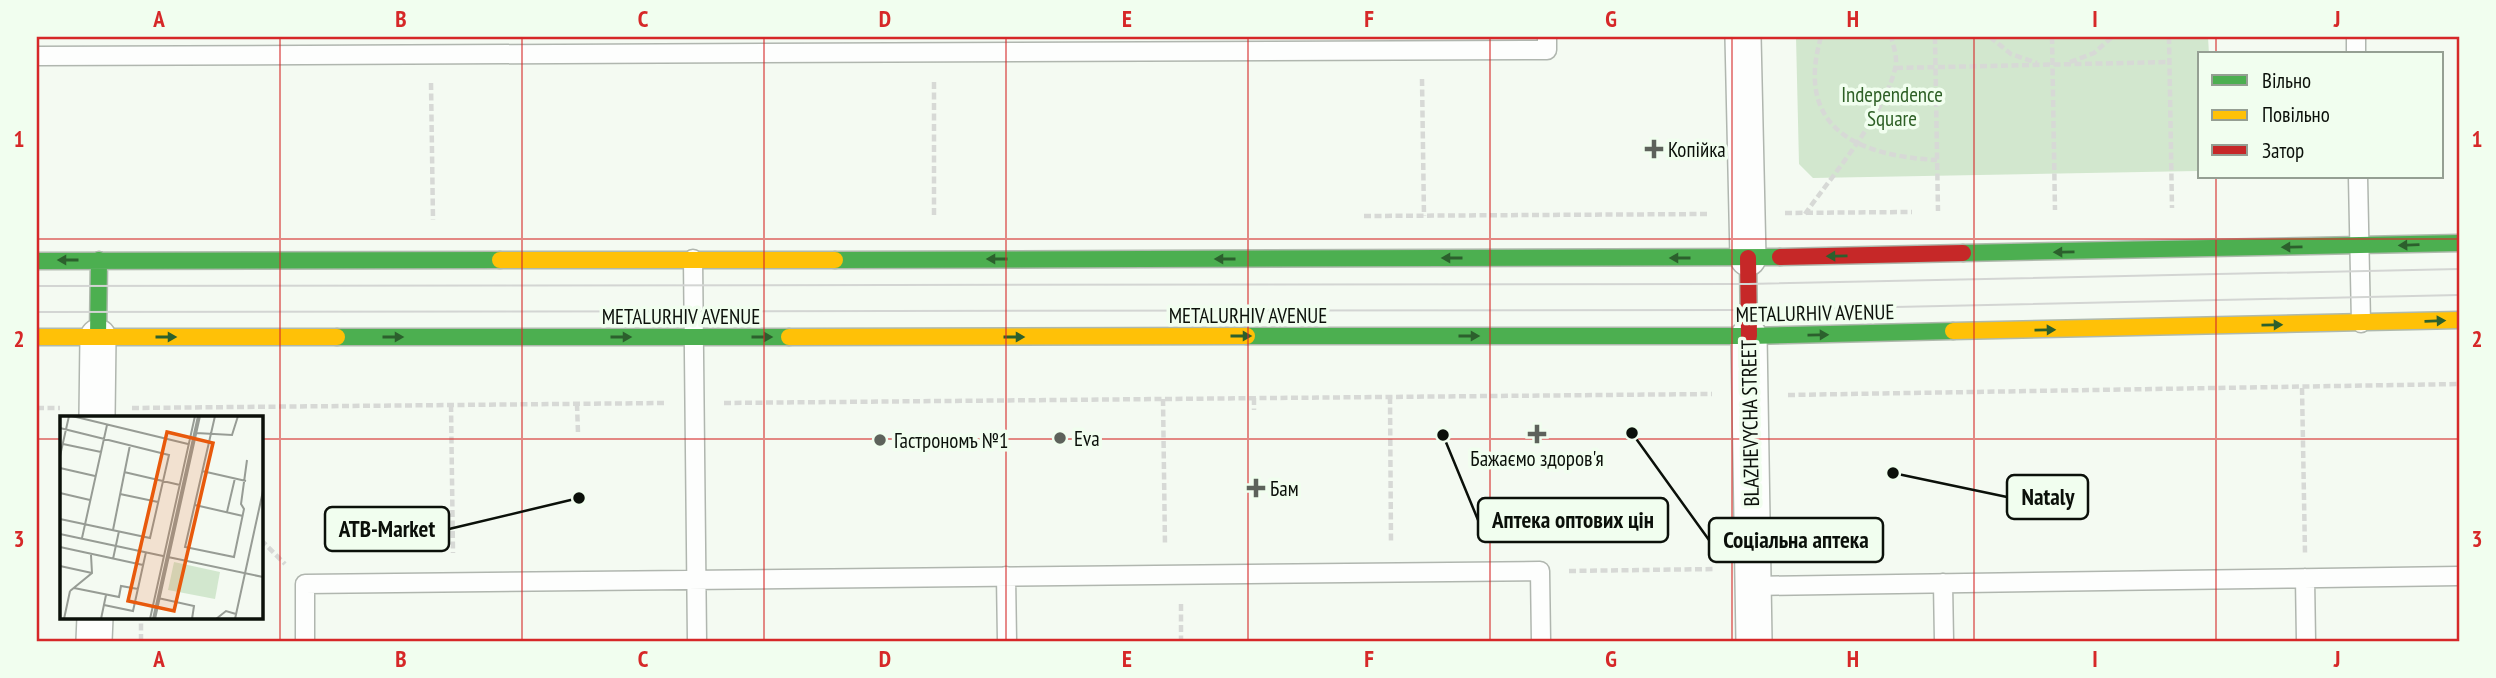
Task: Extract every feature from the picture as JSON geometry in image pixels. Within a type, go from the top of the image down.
[{"type":"main road","points":[[37,261],[1748,258],[2459,243]]},
{"type":"main road","name":"BLAZHEVYCHA STREET","points":[[1748,258],[1749,336]]},
{"type":"main road","points":[[98,337],[99,260]]},
{"type":"main road","name":"METALURHIV AVENUE","points":[[37,338],[1749,336],[2459,320]]},
{"type":"street","name":"BLAZHEVYCHA STREET","points":[[1743,37],[1748,258]]},
{"type":"street","name":"BLAZHEVYCHA STREET","points":[[1749,336],[1754,641]]},
{"type":"street","points":[[97,413],[98,337]]},
{"type":"street","points":[[94,641],[95,618]]},
{"type":"lane","points":[[37,56],[431,46],[934,45],[1547,50],[1547,37]]},
{"type":"lane","points":[[2358,178],[2361,323]]},
{"type":"lane","points":[[693,260],[697,641]]},
{"type":"lane","points":[[305,641],[305,584],[1540,571],[1541,641]]},
{"type":"lane","points":[[1006,576],[1007,641]]},
{"type":"lane","points":[[1753,586],[2459,576]]},
{"type":"lane","points":[[2305,578],[2306,641]]},
{"type":"lane","points":[[1943,583],[1944,641]]},
{"type":"path","points":[[1821,37],[1816,65],[1818,98],[1829,120],[1854,144],[1895,156],[1937,160]]},
{"type":"path","points":[[1805,214],[1878,107],[1896,68],[1891,37]]},
{"type":"path","points":[[1935,37],[1938,211]]},
{"type":"path","points":[[1990,37],[2011,54],[2031,62],[2052,65],[2094,53],[2112,37]]},
{"type":"path","points":[[2052,37],[2055,209]]},
{"type":"path","points":[[2169,37],[2172,208]]},
{"type":"path","points":[[934,45],[934,218]]},
{"type":"path","points":[[431,46],[433,219]]},
{"type":"path","points":[[1422,51],[1424,216]]},
{"type":"path","points":[[1896,68],[2169,62]]},
{"type":"path","points":[[1788,393],[2459,384]]},
{"type":"path","points":[[2302,388],[2305,578]]},
{"type":"path","points":[[37,408],[97,413],[144,408],[1712,394]]},
{"type":"path","points":[[1390,397],[1392,573]]},
{"type":"path","points":[[1254,398],[1254,410]]},
{"type":"path","points":[[1164,399],[1173,575],[1181,641]]},
{"type":"path","points":[[577,404],[578,433]]},
{"type":"path","points":[[451,405],[453,582]]},
{"type":"path","points":[[144,408],[144,416]]},
{"type":"path","points":[[1540,571],[1715,569]]},
{"type":"path","points":[[141,618],[141,641]]},
{"type":"green space","name":"Independence Square","points":[[1796,37],[2208,37],[2209,52],[2198,52],[2197,171],[1813,178],[1799,164]]},
{"type":"tram line","points":[[37,286],[1748,284],[2459,269]]},
{"type":"tram line","points":[[37,312],[1749,310],[2459,295]]},
{"type":"traffic: fast","points":[[1963,253],[2459,243]]},
{"type":"traffic: fast","points":[[835,260],[1780,257]]},
{"type":"traffic: fast","points":[[98,337],[99,260]]},
{"type":"traffic: fast","points":[[37,261],[500,260]]},
{"type":"traffic: fast","points":[[1247,336],[1749,336],[1953,331]]},
{"type":"traffic: fast","points":[[337,337],[789,337]]},
{"type":"traffic: slow","points":[[500,260],[835,260]]},
{"type":"traffic: slow","points":[[1953,331],[2459,320]]},
{"type":"traffic: slow","points":[[789,337],[1247,336]]},
{"type":"traffic: slow","points":[[37,337],[337,337]]},
{"type":"traffic: jam","points":[[1780,257],[1963,253]]},
{"type":"traffic: jam","points":[[1748,258],[1749,336]]},
{"type":"place","name":"Копійка","points":[[1654,149]]},
{"type":"place","name":"Соціальна аптека","points":[[1632,433]]},
{"type":"place","name":"Бажаємо здоров'я","points":[[1537,434]]},
{"type":"place","name":"Аптека оптових цін","points":[[1443,435]]},
{"type":"place","name":"Eva","points":[[1060,438]]},
{"type":"place","name":"Гастрономъ №1","points":[[880,440]]},
{"type":"place","name":"Nataly","points":[[1893,473]]},
{"type":"place","name":"Бам","points":[[1256,488]]},
{"type":"place","name":"ATB-Market","points":[[579,498]]}]
